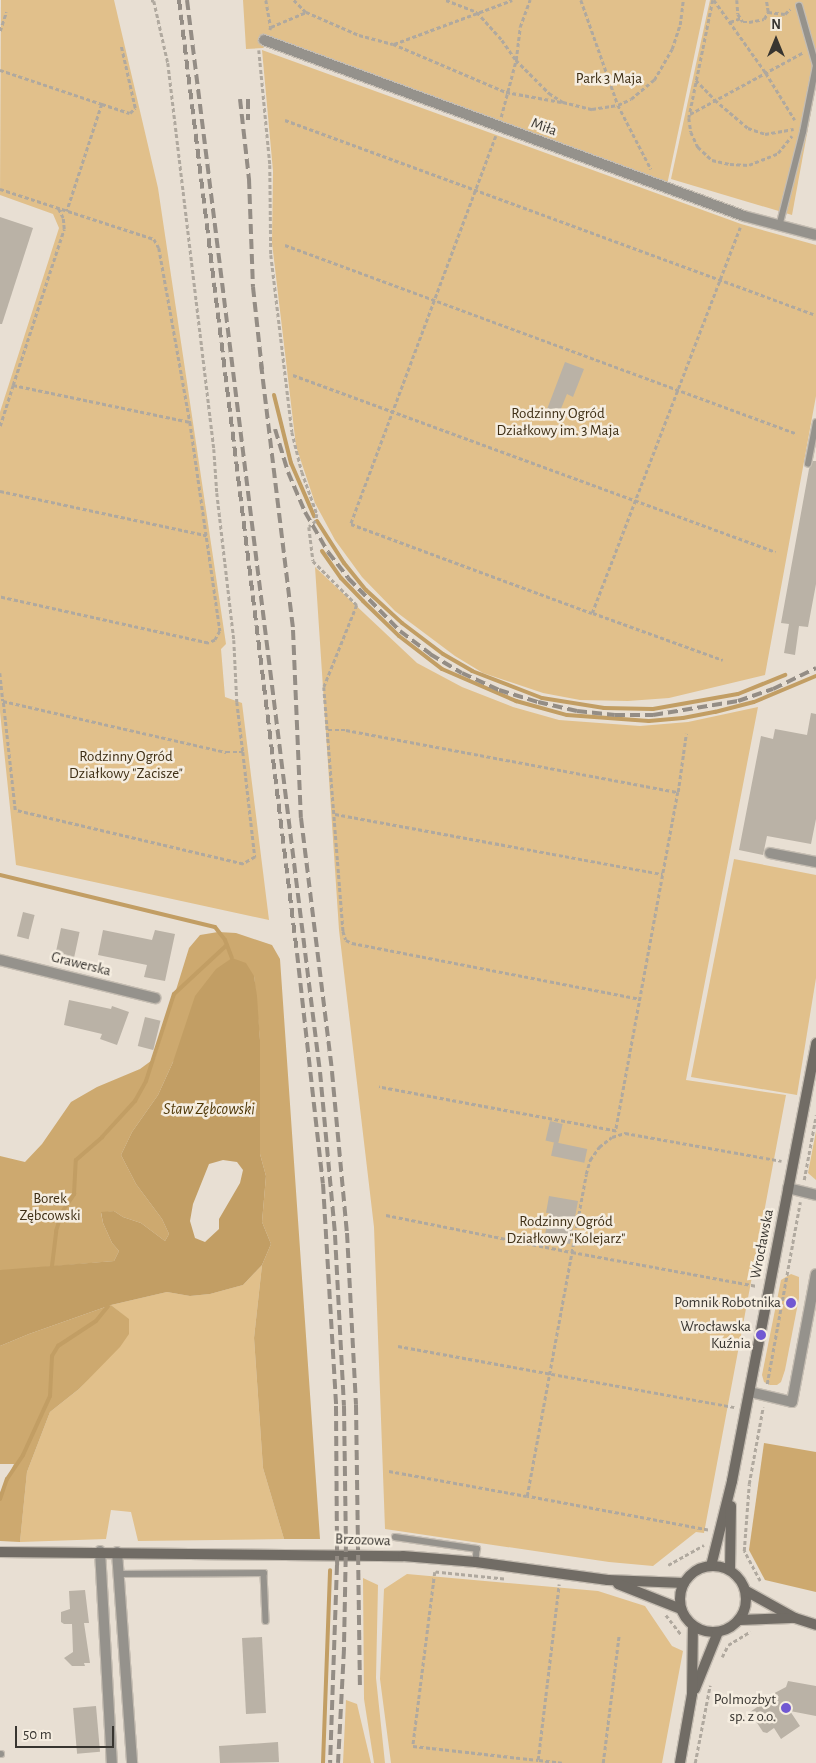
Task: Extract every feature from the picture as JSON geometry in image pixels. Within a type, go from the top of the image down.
[{"type":"main road","name":"Wrocławska","points":[[711,1566],[732,1481],[750,1392],[816,1043]]},
{"type":"main road","name":"Wrocławska","points":[[730,1570],[732,1481]]},
{"type":"main road","name":"Brzozowa","points":[[0,1552],[331,1554],[435,1558],[608,1580],[684,1583]]},
{"type":"main road","points":[[746,1591],[745,1611],[740,1620],[730,1628],[718,1632],[709,1632],[693,1626],[681,1609],[680,1600],[684,1583],[691,1574],[700,1568],[711,1566],[730,1570],[737,1576],[746,1591],[794,1618],[816,1625]]},
{"type":"main road","name":"Brzozowa","points":[[608,1580],[681,1609]]},
{"type":"main road","points":[[740,1620],[794,1618]]},
{"type":"main road","points":[[680,1763],[692,1694],[693,1626]]},
{"type":"main road","points":[[692,1694],[718,1632]]},
{"type":"street","name":"Miła","points":[[264,40],[498,131],[658,184],[779,227],[816,235]]},
{"type":"street","points":[[770,852],[816,862]]},
{"type":"street","name":"Grawerska","points":[[0,960],[155,998]]},
{"type":"street","points":[[788,1188],[816,1195]]},
{"type":"street","points":[[750,1392],[792,1402],[816,1277]]},
{"type":"street","points":[[100,1552],[112,1763]]},
{"type":"street","points":[[117,1552],[117,1574],[132,1763]]},
{"type":"lane","points":[[779,227],[803,132],[816,66],[799,6]]},
{"type":"lane","points":[[808,464],[816,424]]},
{"type":"lane","points":[[396,1537],[477,1549],[476,1562]]},
{"type":"lane","points":[[117,1574],[264,1573],[266,1621]]},
{"type":"path","points":[[0,673],[15,810],[243,864],[255,857],[237,702],[234,640],[217,493],[214,449],[168,63],[154,1],[151,0]]},
{"type":"path","points":[[266,0],[271,27]]},
{"type":"path","points":[[294,0],[306,12],[359,35],[393,44],[506,92],[592,109],[618,105],[654,80],[672,49],[680,26],[683,0]]},
{"type":"path","points":[[446,0],[477,12],[539,85],[563,102]]},
{"type":"path","points":[[393,44],[477,12],[501,6],[512,0]]},
{"type":"path","points":[[530,0],[520,27],[516,60],[506,92],[498,131],[351,524],[723,660]]},
{"type":"path","points":[[580,0],[618,105],[658,184]]},
{"type":"path","points":[[714,0],[766,73],[803,132]]},
{"type":"path","points":[[714,0],[690,114],[691,132],[698,147],[712,160],[730,164],[749,165],[763,161],[778,153],[795,134],[803,132]]},
{"type":"path","points":[[737,0],[736,7],[743,22],[758,22],[764,19],[768,12],[766,0]]},
{"type":"path","points":[[768,12],[785,14],[791,7]]},
{"type":"path","points":[[0,31],[6,12]]},
{"type":"path","points":[[306,12],[271,27],[260,50],[270,165],[271,255],[292,432],[302,472],[317,514],[316,521],[309,527],[313,561],[357,605],[324,687],[343,931],[346,940],[352,943],[641,999]]},
{"type":"path","points":[[730,22],[741,18]]},
{"type":"path","points":[[0,70],[130,114],[135,108],[121,46]]},
{"type":"path","points":[[690,114],[810,48]]},
{"type":"path","points":[[696,80],[715,100],[748,128],[765,134],[792,129],[803,132]]},
{"type":"path","points":[[67,211],[102,104]]},
{"type":"path","points":[[285,120],[814,314]]},
{"type":"path","points":[[0,188],[154,238],[159,248],[190,422],[220,631],[215,640],[208,643],[0,597]]},
{"type":"path","points":[[0,426],[64,229],[63,218],[58,208]]},
{"type":"path","points":[[592,613],[741,224]]},
{"type":"path","points":[[285,245],[434,302],[795,433]]},
{"type":"path","points":[[293,375],[776,552]]},
{"type":"path","points":[[13,384],[190,422]]},
{"type":"path","points":[[0,491],[206,535]]},
{"type":"path","points":[[3,701],[226,752],[243,752]]},
{"type":"path","points":[[328,730],[346,730],[678,792]]},
{"type":"path","points":[[616,1131],[678,792],[686,734]]},
{"type":"path","points":[[335,814],[663,874]]},
{"type":"path","points":[[379,1087],[773,1160]]},
{"type":"path","points":[[760,1581],[744,1551],[749,1484],[816,1115]]},
{"type":"path","points":[[527,1496],[590,1160],[599,1146],[612,1137],[625,1133]]},
{"type":"path","points":[[386,1215],[572,1252],[751,1284]]},
{"type":"path","points":[[398,1346],[735,1408]]},
{"type":"path","points":[[390,1471],[709,1530]]},
{"type":"path","points":[[668,1565],[707,1544]]},
{"type":"path","points":[[511,1580],[435,1572],[414,1746],[562,1763]]},
{"type":"path","points":[[538,1760],[558,1586],[549,1583]]},
{"type":"path","points":[[660,1608],[683,1637]]},
{"type":"path","points":[[719,1662],[728,1645],[756,1628]]},
{"type":"path","points":[[603,1763],[619,1635]]},
{"type":"path","points":[[695,1763],[711,1680]]},
{"type":"green space","name":"Rodzinny Ogród Działkowy \"Zacisze\"","points":[[1,0],[114,0],[158,188],[226,644],[221,649],[225,697],[242,703],[269,920],[16,865],[0,712],[0,412],[59,228],[53,214],[0,195]]},
{"type":"green space","name":"Park 3 Maja","points":[[243,0],[706,0],[667,185],[272,41],[263,48],[246,49]]},
{"type":"green space","points":[[710,0],[816,0],[816,85],[792,215],[671,179]]},
{"type":"green space","name":"Rodzinny Ogród Działkowy im. 3 Maja","points":[[262,50],[741,224],[816,245],[816,396],[765,675],[669,698],[628,701],[580,700],[543,693],[483,673],[455,656],[395,611],[362,577],[335,540],[315,503],[296,446],[272,243],[273,171]]},
{"type":"green space","name":"Rodzinny Ogród Działkowy \"Kolejarz\"","points":[[315,567],[417,663],[462,687],[513,707],[559,720],[640,726],[688,722],[758,707],[686,1080],[786,1095],[704,1533],[696,1532],[653,1566],[609,1562],[385,1529],[374,1227],[339,930]]},
{"type":"green space","points":[[734,859],[816,875],[816,978],[797,1095],[691,1077]]},
{"type":"green space","name":"Borek Zębcowski","points":[[218,932],[236,933],[272,945],[280,959],[320,1539],[284,1539],[263,1468],[254,1338],[262,1265],[271,1244],[262,1222],[266,1176],[260,1154],[260,1040],[254,976],[173,1062],[158,1095],[132,1132],[121,1155],[136,1184],[162,1219],[169,1234],[165,1241],[141,1223],[123,1217],[114,1211],[101,1213],[103,1223],[112,1243],[119,1251],[114,1261],[0,1271],[0,1156],[25,1162],[42,1144],[71,1102],[97,1087],[140,1069],[155,1058],[189,948],[200,935]]},
{"type":"green space","points":[[816,1131],[816,1180],[808,1173]]},
{"type":"green space","points":[[262,1265],[254,1338],[263,1468],[284,1539],[138,1541],[131,1512],[111,1510],[106,1539],[20,1542],[27,1472],[50,1412],[79,1389],[101,1365],[128,1319],[111,1305],[167,1292],[190,1296],[210,1294],[243,1285]]},
{"type":"green space","points":[[791,1274],[799,1277],[799,1298],[781,1382],[777,1385],[770,1385],[764,1382],[762,1375],[781,1280]]},
{"type":"green space","points":[[111,1305],[129,1319],[129,1334],[120,1347],[79,1389],[50,1412],[27,1472],[20,1542],[0,1541],[0,1493],[14,1464],[0,1464],[0,1346]]},
{"type":"green space","points":[[764,1443],[816,1452],[816,1592],[765,1580],[749,1550]]},
{"type":"green space","points":[[407,1574],[598,1591],[645,1606],[672,1646],[683,1651],[662,1763],[391,1763],[380,1679],[384,1589]]},
{"type":"green space","points":[[363,1578],[378,1585],[376,1678],[385,1763],[374,1763],[364,1699]]},
{"type":"green space","points":[[346,1700],[357,1704],[371,1763],[343,1763]]},
{"type":"water","name":"Staw Zębcowski","points":[[232,958],[246,963],[254,976],[260,1040],[260,1154],[266,1176],[262,1222],[271,1244],[262,1265],[243,1285],[210,1294],[190,1296],[167,1292],[111,1305],[0,1346],[0,1270],[114,1261],[119,1251],[112,1243],[103,1223],[101,1212],[114,1211],[123,1217],[141,1223],[165,1241],[169,1234],[162,1219],[136,1184],[121,1155],[132,1132],[158,1095],[173,1062],[195,996],[216,969]],"holes":[[[223,1160],[237,1162],[243,1170],[240,1183],[219,1219],[219,1229],[205,1242],[195,1238],[190,1221],[193,1204],[209,1164]]]},
{"type":"building","points":[[0,217],[33,228],[2,324],[0,324]]},
{"type":"building","points":[[565,362],[584,369],[573,397],[567,394],[558,416],[546,412]]},
{"type":"building","points":[[813,461],[816,461],[816,584],[808,627],[799,626],[795,655],[784,653],[789,624],[781,623],[809,469]]},
{"type":"building","points":[[811,713],[816,714],[816,819],[811,844],[767,836],[763,855],[739,850],[761,736],[773,739],[775,729],[807,735]]},
{"type":"building","points":[[23,912],[35,915],[29,939],[17,936]]},
{"type":"building","points":[[61,928],[80,932],[74,958],[55,954]]},
{"type":"building","points":[[103,930],[152,940],[155,930],[175,934],[165,981],[144,977],[147,965],[98,955]]},
{"type":"building","points":[[69,1000],[111,1009],[112,1006],[129,1012],[117,1045],[100,1039],[102,1034],[64,1025]]},
{"type":"building","points":[[145,1017],[161,1021],[153,1050],[138,1046]]},
{"type":"building","points":[[550,1121],[563,1124],[558,1143],[546,1140]]},
{"type":"building","points":[[554,1142],[587,1149],[584,1163],[551,1156]]},
{"type":"building","points":[[549,1196],[578,1201],[570,1244],[544,1240],[549,1213],[546,1213]]},
{"type":"building","points":[[85,1590],[89,1623],[84,1623],[90,1663],[84,1663],[85,1666],[72,1666],[64,1658],[73,1652],[72,1624],[61,1622],[61,1612],[70,1609],[69,1591]]},
{"type":"building","points":[[262,1637],[266,1713],[246,1714],[242,1638]]},
{"type":"building","name":"Polmozbyt sp. z o.o.","points":[[788,1681],[816,1686],[816,1716],[790,1711],[800,1726],[781,1739],[774,1728],[767,1733],[763,1732],[750,1712],[763,1703],[765,1698],[786,1687]]},
{"type":"building","points":[[96,1706],[100,1752],[77,1754],[73,1708]]},
{"type":"building","points":[[278,1742],[279,1762],[220,1763],[219,1746]]},
{"type":"waterway","points":[[274,395],[291,463],[314,516]]},
{"type":"waterway","points":[[317,521],[344,563],[366,590],[402,623],[443,654],[472,671],[542,698],[604,708],[653,709],[738,694],[785,675]]},
{"type":"waterway","points":[[322,551],[341,578],[363,601],[399,636],[442,669],[516,701],[567,715],[649,721],[683,718],[754,702],[816,676]]},
{"type":"waterway","points":[[0,875],[215,927],[225,940],[232,958]]},
{"type":"waterway","points":[[52,1266],[56,1231],[62,1212],[74,1194],[76,1160],[102,1137],[135,1101],[146,1081],[174,994],[227,945]]},
{"type":"waterway","points":[[0,1499],[7,1479],[23,1455],[50,1396],[52,1356],[58,1346],[96,1321],[108,1306]]},
{"type":"waterway","points":[[323,1763],[330,1570]]},
{"type":"railway","points":[[179,0],[297,953],[323,1184],[336,1406],[337,1565],[330,1763]]},
{"type":"railway","points":[[187,0],[320,1072],[335,1235],[344,1406],[346,1542],[344,1649],[338,1763]]},
{"type":"railway","points":[[240,99],[249,179],[253,287],[262,370]]},
{"type":"railway","points":[[248,99],[248,120]]},
{"type":"railway","points":[[261,364],[293,630],[301,818],[332,1072],[347,1233],[356,1405],[360,1690]]},
{"type":"railway","points":[[275,429],[288,472],[305,512],[328,552],[348,578],[400,631],[430,654],[462,673],[499,690],[577,711],[615,715],[653,715],[738,701],[773,689],[816,668]]},
{"type":"place","name":"Pomnik Robotnika","points":[[791,1303]]},
{"type":"place","name":"Wrocławska Kuźnia","points":[[761,1335]]},
{"type":"place","name":"Polmozbyt sp. z o.o.","points":[[786,1708]]}]
